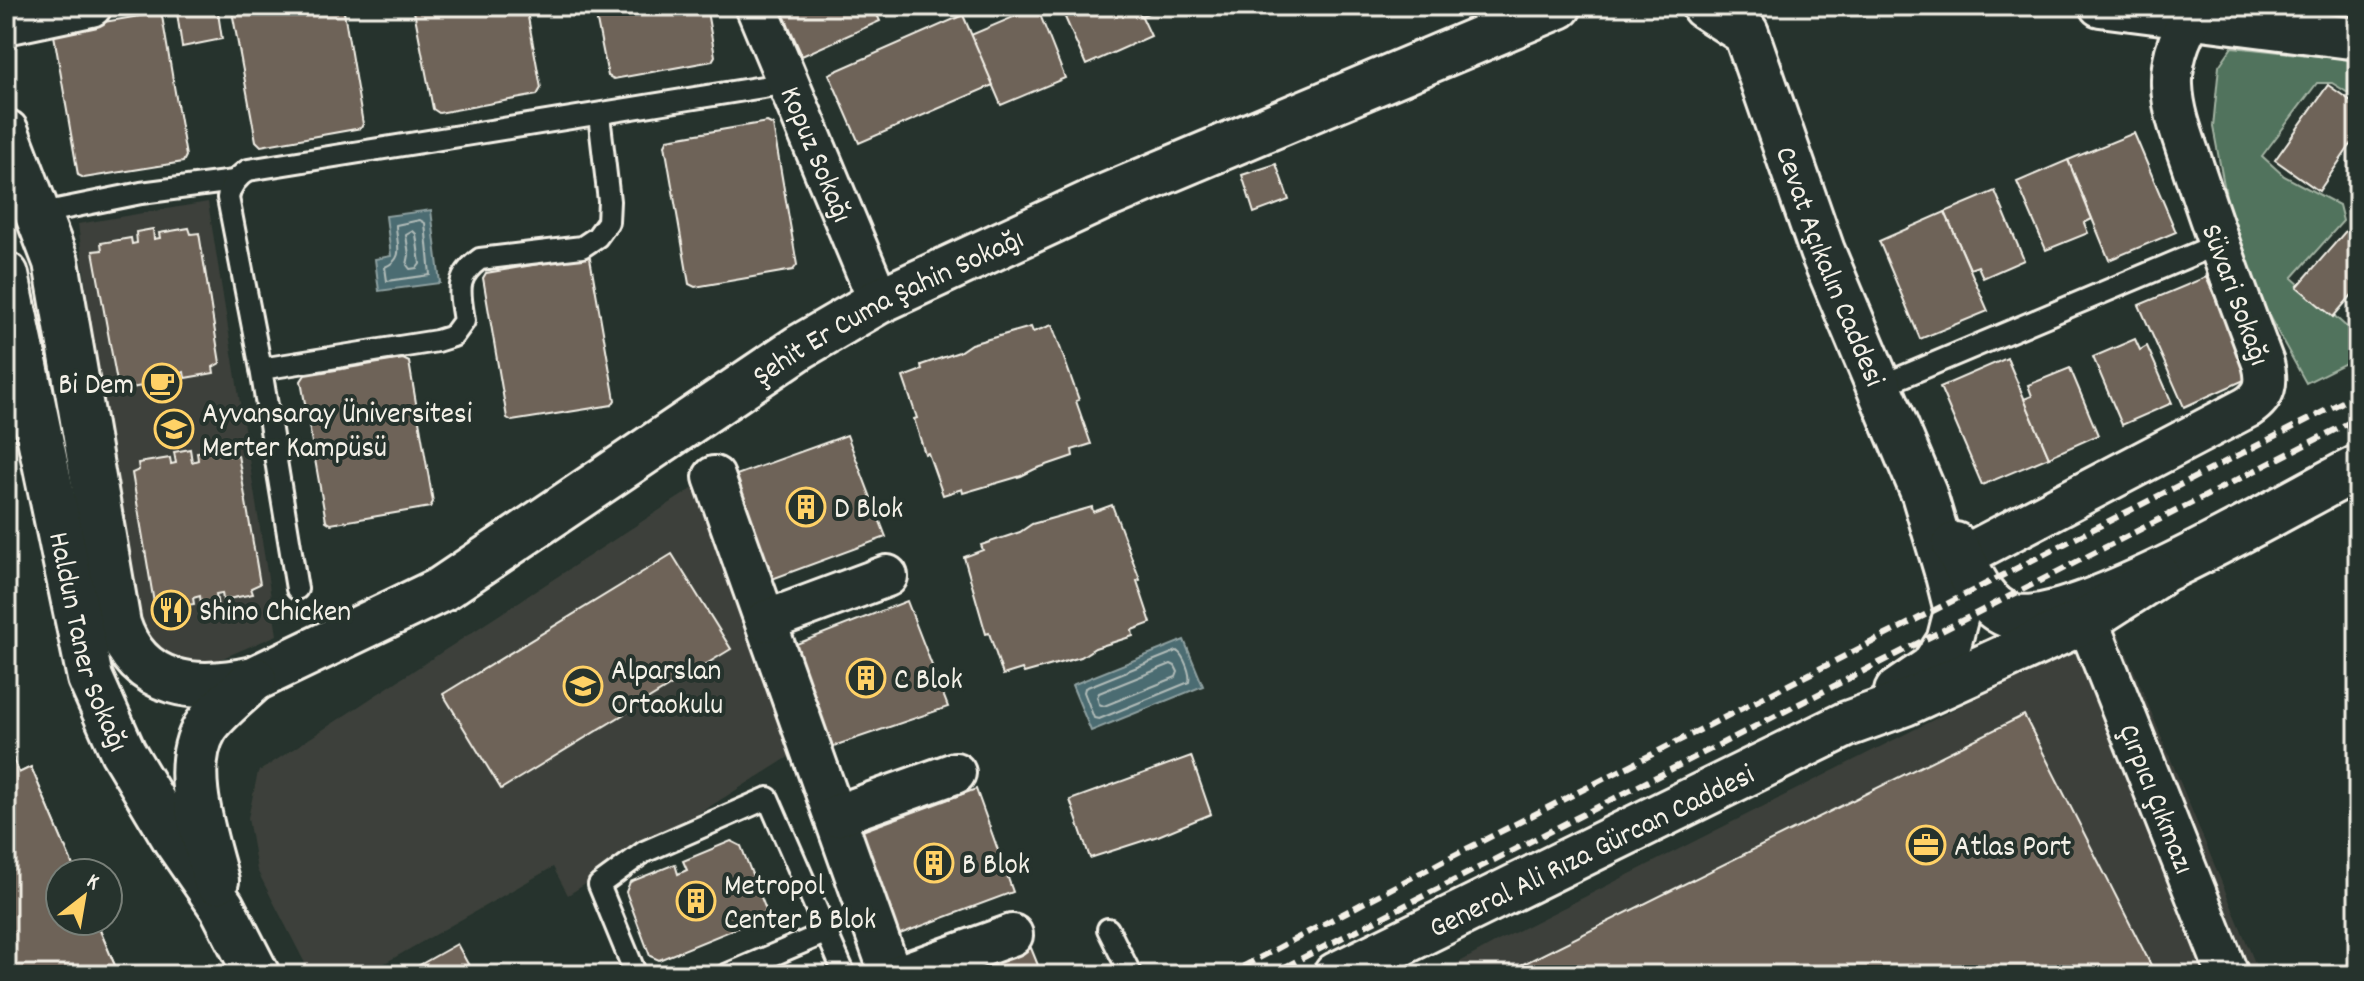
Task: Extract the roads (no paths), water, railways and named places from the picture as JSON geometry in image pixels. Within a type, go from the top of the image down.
[{"type":"main road","name":"Şehit Er Cuma Şahin Sokağı","points":[[254,679],[442,589],[800,347],[879,301],[1097,200],[1559,6]]},
{"type":"main road","name":"Cevat Açıkalın Caddesi","points":[[1704,6],[1746,33],[1822,251],[1924,494]]},
{"type":"main road","points":[[6,132],[56,262],[115,608],[124,643],[137,659],[159,675],[184,684],[224,686],[254,679]]},
{"type":"main road","name":"Haldun Taner Sokağı","points":[[6,275],[90,678],[123,752],[175,839],[222,907],[257,975]]},
{"type":"main road","points":[[1847,724],[1905,703],[2087,620],[2157,575],[2358,468]]},
{"type":"main road","points":[[1924,494],[1981,593],[2011,616],[2039,617],[2050,614],[2157,575]]},
{"type":"main road","points":[[1847,724],[1932,668],[1949,642],[1957,611],[1924,494]]},
{"type":"main road","points":[[222,907],[200,817],[193,766],[205,728],[254,679]]},
{"type":"main road","name":"General Ali Rıza Gürcan Caddesi","points":[[1336,975],[1847,724]]},
{"type":"street","points":[[6,24],[91,6]]},
{"type":"street","name":"Kopuz Sokağı","points":[[756,6],[879,301]]},
{"type":"street","points":[[2100,6],[2195,12],[2358,39]]},
{"type":"street","name":"Süvari Sokağı","points":[[1962,557],[2248,407],[2260,397],[2267,378],[2218,244],[2177,118],[2172,84],[2176,50],[2195,12]]},
{"type":"street","points":[[714,477],[891,975]]},
{"type":"street","points":[[766,621],[887,576]]},
{"type":"street","name":"Çırpıcı Çıkmazı","points":[[2087,620],[2228,975]]},
{"type":"street","points":[[835,816],[955,773]]},
{"type":"street","points":[[900,975],[1012,935]]},
{"type":"lane","points":[[37,214],[141,193],[234,181],[248,170],[788,83]]},
{"type":"lane","points":[[261,369],[453,336],[464,321],[459,284],[467,268],[480,259],[582,247],[597,237],[608,222],[609,201],[599,115]]},
{"type":"lane","points":[[234,181],[228,198],[261,369],[297,589]]},
{"type":"lane","points":[[1878,387],[2218,244]]},
{"type":"lane","points":[[636,975],[599,885],[644,852],[768,798],[845,975]]},
{"type":"lane","points":[[1108,929],[1131,975]]},
{"type":"lane","points":[[726,975],[827,932]]},
{"type":"water","points":[[431,210],[440,283],[379,291],[375,259],[391,256],[386,216]]},
{"type":"water","points":[[1184,640],[1203,686],[1091,731],[1072,685]]},
{"type":"railway","points":[[1227,975],[1443,861],[2358,394]]},
{"type":"railway","points":[[1269,975],[2358,418]]},
{"type":"place","name":"Bi Dem","points":[[162,383]]},
{"type":"place","name":"Ayvansaray Üniversitesi Merter Kampüsü","points":[[174,429]]},
{"type":"place","name":"D Blok","points":[[806,507]]},
{"type":"place","name":"Shino Chicken","points":[[171,610]]},
{"type":"place","name":"C Blok","points":[[866,678]]},
{"type":"place","name":"Alparslan Ortaokulu","points":[[583,686]]},
{"type":"place","name":"Atlas Port","points":[[1926,845]]},
{"type":"place","name":"B Blok","points":[[934,863]]},
{"type":"place","name":"Metropol Center B Blok","points":[[696,901]]}]
